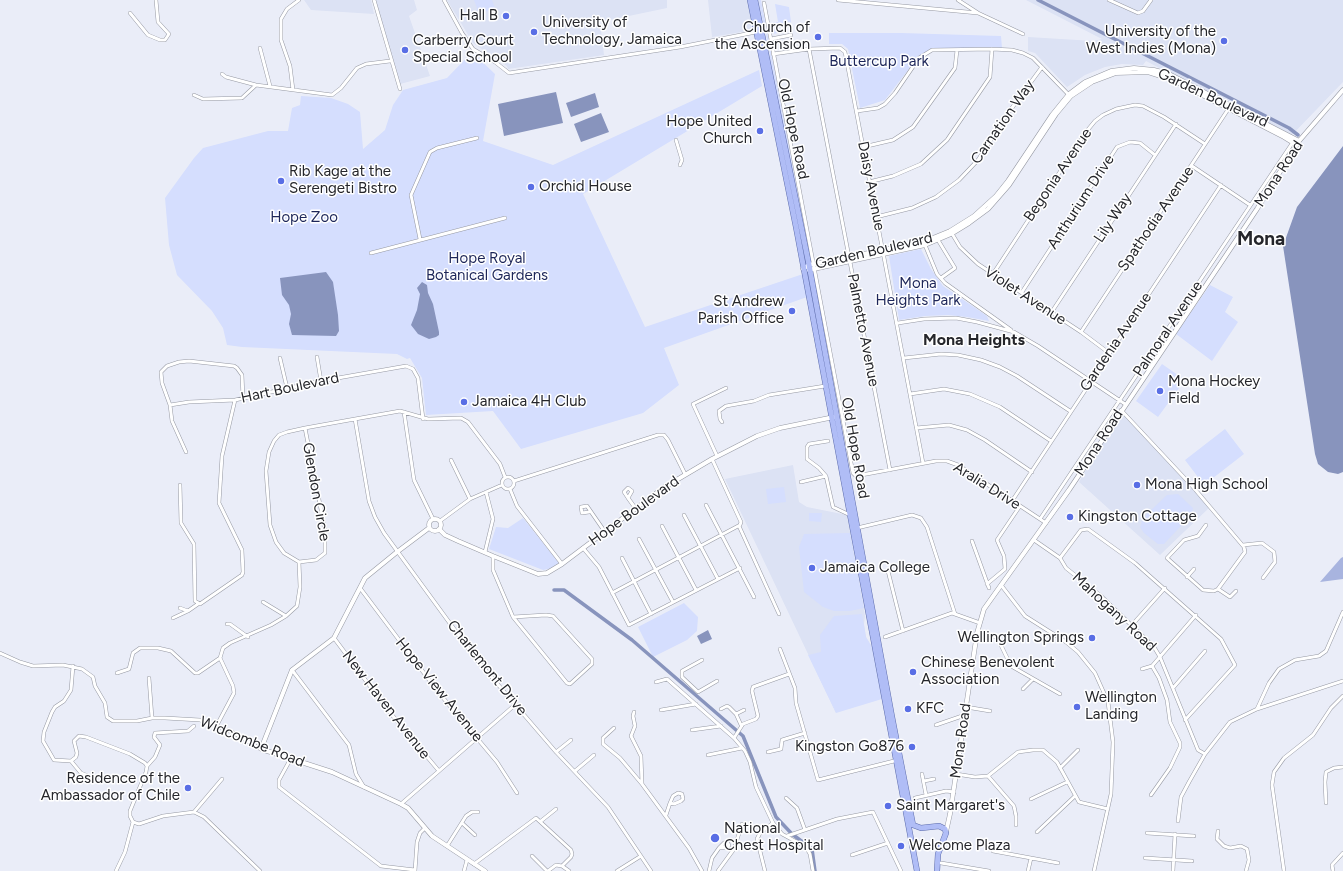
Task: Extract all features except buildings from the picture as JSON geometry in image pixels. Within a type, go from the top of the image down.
[{"type":"main road","name":"Old Hope Road","points":[[750,0],[759,31],[812,267],[850,515],[855,529]]},
{"type":"main road","name":"Old Hope Road","points":[[755,0],[759,31],[825,386],[834,417],[899,760],[913,825],[920,828]]},
{"type":"main road","name":"Old Hope Road","points":[[899,760],[917,871]]},
{"type":"main road","points":[[912,844],[915,831],[920,828],[937,826],[945,829],[946,833],[938,854],[937,871]]},
{"type":"street","points":[[130,13],[148,35],[160,40],[165,40],[169,34],[158,22],[156,0]]},
{"type":"street","points":[[293,90],[290,66],[280,40],[281,19],[287,9],[299,0]]},
{"type":"street","points":[[374,0],[390,61],[400,89]]},
{"type":"street","points":[[444,0],[462,33],[473,49],[495,62],[509,73],[680,47],[759,31]]},
{"type":"street","points":[[838,0],[978,13]]},
{"type":"street","points":[[958,0],[978,13],[1023,34]]},
{"type":"street","points":[[1109,0],[1138,13],[1144,11],[1151,0]]},
{"type":"street","points":[[764,3],[812,267]]},
{"type":"street","points":[[771,39],[791,36]]},
{"type":"street","points":[[260,48],[270,86]]},
{"type":"street","name":"Daisy Avenue","points":[[774,54],[809,49],[840,48],[844,50],[898,323],[923,463]]},
{"type":"street","name":"Palmetto Avenue","points":[[809,49],[890,470]]},
{"type":"street","points":[[857,111],[878,108],[885,104],[895,93],[919,58],[932,50],[1012,50],[1023,53],[1033,58],[1070,95]]},
{"type":"street","points":[[863,147],[893,140],[913,127],[955,68],[957,50]]},
{"type":"street","points":[[869,182],[893,176],[921,164],[947,140],[990,77],[992,50]]},
{"type":"street","points":[[222,74],[256,85],[332,95],[341,88],[357,68],[366,64],[390,61]]},
{"type":"street","name":"Carnation Way","points":[[876,217],[912,208],[936,197],[959,180],[978,160],[1006,116],[1042,67]]},
{"type":"street","name":"Garden Boulevard","points":[[803,269],[925,245],[938,240],[977,218],[998,198],[1017,174],[1070,95],[1084,86],[1105,76],[1127,72],[1148,72],[1173,80],[1296,142]]},
{"type":"street","points":[[194,95],[203,99],[242,98],[256,85]]},
{"type":"street","name":"Mona Road","points":[[946,833],[954,792],[977,633],[984,609],[1046,523],[1124,404],[1256,209],[1296,142],[1343,90]]},
{"type":"street","name":"Begonia Avenue","points":[[993,274],[1049,187],[1095,120],[1116,109],[1135,105],[1143,106],[1157,112],[1205,144]]},
{"type":"street","name":"Spathodia Avenue","points":[[1081,332],[1192,166],[1229,107]]},
{"type":"street","name":"Lily Way","points":[[1051,313],[1176,124]]},
{"type":"street","points":[[420,239],[411,195],[430,152],[437,148],[477,138]]},
{"type":"street","points":[[676,140],[682,160],[680,165]]},
{"type":"street","name":"Anthurium Drive","points":[[1022,292],[1116,148],[1130,142],[1140,143],[1155,155]]},
{"type":"street","name":"Palmoral Avenue","points":[[1040,520],[1250,205],[1296,142]]},
{"type":"street","points":[[1192,166],[1250,205]]},
{"type":"street","name":"Gardenia Avenue","points":[[1012,501],[1070,411],[1221,185]]},
{"type":"street","points":[[371,253],[505,218]]},
{"type":"street","name":"Garden Boulevard","points":[[884,253],[923,242],[950,232]]},
{"type":"street","name":"Violet Avenue","points":[[950,232],[968,257],[1081,332],[1109,353]]},
{"type":"street","points":[[938,240],[955,268],[941,278]]},
{"type":"street","points":[[925,245],[933,266],[941,278],[966,299],[1124,404]]},
{"type":"street","name":"Aralia Drive","points":[[812,267],[854,475],[943,461],[958,465],[1046,523]]},
{"type":"street","points":[[898,323],[924,319],[956,318],[1014,332]]},
{"type":"street","points":[[904,358],[941,354],[958,355],[1000,366],[1018,376],[1070,411]]},
{"type":"street","points":[[317,357],[322,381]]},
{"type":"street","points":[[280,358],[287,388]]},
{"type":"street","points":[[186,452],[172,421],[170,405],[162,382],[161,372],[167,366],[179,362],[218,363],[238,368],[242,375],[243,398]]},
{"type":"street","name":"Hart Boulevard","points":[[170,405],[189,402],[235,400],[322,381],[409,366],[413,369],[420,384],[423,419]]},
{"type":"street","points":[[722,422],[719,411],[726,406],[780,393],[825,386]]},
{"type":"street","points":[[612,593],[738,526],[741,522],[693,404],[726,388]]},
{"type":"street","points":[[910,394],[944,389],[970,394],[1000,407],[1051,441]]},
{"type":"street","points":[[173,618],[188,611],[236,580],[243,572],[242,550],[219,503],[222,456],[235,400]]},
{"type":"street","points":[[1121,410],[1193,487],[1245,549],[1245,552],[1218,589],[1211,591],[1203,590],[1167,560],[1167,556],[1186,539],[1196,538],[1203,532],[1206,525]]},
{"type":"street","points":[[305,428],[400,411],[423,419],[457,418],[465,420],[500,464],[505,478]]},
{"type":"street","points":[[404,412],[414,480],[433,519],[440,521]]},
{"type":"street","name":"Hope Boulevard","points":[[439,529],[445,535],[458,541],[538,574],[550,572],[685,474],[757,436],[774,430],[834,417]]},
{"type":"street","name":"Charlemont Drive","points":[[355,418],[369,501],[375,517],[397,552],[476,659],[556,752],[583,779],[618,819],[651,871]]},
{"type":"street","points":[[916,428],[949,425],[967,430],[985,440],[1032,472]]},
{"type":"street","name":"Glendon Circle","points":[[305,428],[325,530],[326,548],[325,553],[316,560],[299,562],[284,553],[276,542],[270,525],[266,471],[269,452],[274,441],[279,436],[287,432],[305,428]]},
{"type":"street","points":[[505,478],[511,478],[514,481],[658,435],[664,435],[668,440],[685,474]]},
{"type":"street","points":[[828,441],[809,444],[806,459],[819,468],[826,476],[833,507],[850,515]]},
{"type":"street","points":[[451,460],[470,499]]},
{"type":"street","points":[[801,482],[826,476]]},
{"type":"street","points":[[440,521],[470,499],[502,485],[505,478]]},
{"type":"street","points":[[510,489],[514,485],[514,481]]},
{"type":"street","points":[[180,485],[181,523],[194,544],[195,601],[198,604]]},
{"type":"street","points":[[502,485],[504,488],[510,489]]},
{"type":"street","points":[[510,489],[517,506],[562,564]]},
{"type":"street","points":[[485,552],[494,519],[486,492]]},
{"type":"street","points":[[628,498],[636,509]]},
{"type":"street","points":[[706,505],[754,597]]},
{"type":"street","points":[[987,584],[1005,569],[1004,556],[997,540],[1020,506]]},
{"type":"street","points":[[589,512],[605,532]]},
{"type":"street","points":[[684,515],[718,578]]},
{"type":"street","points":[[855,529],[912,515],[920,518],[926,527],[955,614]]},
{"type":"street","points":[[429,528],[429,522],[433,519]]},
{"type":"street","points":[[429,528],[434,531],[439,529],[440,521]]},
{"type":"street","points":[[662,526],[696,590]]},
{"type":"street","points":[[738,526],[779,614]]},
{"type":"street","points":[[261,749],[292,670],[334,638],[365,578],[429,528]]},
{"type":"street","points":[[1060,558],[1081,530],[1088,529],[1164,588],[1196,615],[1221,639],[1235,665],[1185,720]]},
{"type":"street","points":[[639,539],[673,602]]},
{"type":"street","name":"Mahogany Road","points":[[1034,540],[1060,558],[1066,568],[1100,596],[1151,643],[1160,657],[1198,750],[1205,754]]},
{"type":"street","points":[[972,541],[989,588]]},
{"type":"street","points":[[1243,545],[1262,543],[1274,552],[1275,562],[1263,578]]},
{"type":"street","points":[[583,548],[598,567],[629,625],[740,568]]},
{"type":"street","points":[[493,556],[493,570],[513,617],[567,684],[570,684],[592,664],[592,660],[553,616],[513,617]]},
{"type":"street","points":[[622,558],[651,614]]},
{"type":"street","points":[[117,673],[129,669],[133,653],[140,648],[165,649],[171,651],[195,673],[198,672],[220,658],[226,645],[248,637],[286,616],[297,606],[299,601],[299,562]]},
{"type":"street","points":[[1187,577],[1194,569]]},
{"type":"street","points":[[888,571],[903,630]]},
{"type":"street","points":[[1001,585],[1025,616],[1066,642],[1078,652],[1095,673],[1108,702],[1113,742],[1111,794],[1094,871]]},
{"type":"street","name":"Hope View Avenue","points":[[360,588],[439,693],[497,762],[517,793]]},
{"type":"street","points":[[1132,626],[1164,588]]},
{"type":"street","points":[[1218,589],[1230,597],[1236,591]]},
{"type":"street","points":[[263,602],[286,616]]},
{"type":"street","points":[[180,608],[188,611]]},
{"type":"street","points":[[1257,709],[1269,683],[1279,669],[1295,660],[1319,656],[1326,651],[1343,612]]},
{"type":"street","points":[[885,637],[955,614],[980,623]]},
{"type":"street","points":[[1142,670],[1152,666],[1196,615]]},
{"type":"street","points":[[227,624],[230,624],[248,637]]},
{"type":"street","points":[[977,633],[997,637],[1010,664],[1060,694]]},
{"type":"street","name":"New Haven Avenue","points":[[334,638],[387,709],[439,771]]},
{"type":"street","points":[[780,649],[788,674],[795,688],[796,703],[817,778],[820,781],[899,760]]},
{"type":"street","points":[[1173,688],[1205,651]]},
{"type":"street","name":"Widcombe Road","points":[[0,653],[33,666],[72,666],[82,669],[93,677],[109,719],[113,721],[137,721],[152,718],[187,718],[200,720],[218,725],[241,736],[261,749],[290,760],[332,772],[408,808],[432,836],[484,871]]},
{"type":"street","points":[[218,725],[234,693],[233,686],[220,658]]},
{"type":"street","points":[[702,660],[682,671],[682,677],[698,692],[717,681]]},
{"type":"street","points":[[72,666],[71,690],[64,701],[55,707],[44,732],[43,741],[54,760],[71,761],[76,757],[74,740],[79,736],[86,736],[130,754],[142,760],[147,766]]},
{"type":"street","points":[[1151,795],[1170,768],[1180,748],[1180,743],[1170,722],[1167,700],[1159,678],[1152,666]]},
{"type":"street","points":[[292,670],[349,745],[356,774],[364,788]]},
{"type":"street","points":[[734,738],[741,725],[758,716],[752,689],[788,674]]},
{"type":"street","points":[[149,678],[152,718]]},
{"type":"street","points":[[1023,689],[1033,679]]},
{"type":"street","points":[[656,682],[667,680],[734,738],[750,762],[756,787],[773,823],[782,834],[806,847],[810,854],[812,871]]},
{"type":"street","points":[[1178,821],[1181,797],[1205,754],[1230,722],[1257,709],[1343,681]]},
{"type":"street","points":[[681,691],[688,684]]},
{"type":"street","points":[[1284,871],[1272,785],[1274,772],[1284,758],[1313,735],[1331,708],[1343,696]]},
{"type":"street","points":[[401,804],[516,704]]},
{"type":"street","points":[[661,710],[696,704]]},
{"type":"street","points":[[721,709],[728,706],[736,714],[741,725]]},
{"type":"street","points":[[966,707],[990,711]]},
{"type":"street","points":[[736,714],[744,710]]},
{"type":"street","points":[[634,712],[632,716],[635,726],[631,736],[641,756],[642,784]]},
{"type":"street","points":[[936,725],[965,715]]},
{"type":"street","points":[[116,871],[125,852],[133,822],[130,816],[131,806],[146,772],[147,766],[155,757],[160,744],[154,737],[155,733],[188,731],[194,726]]},
{"type":"street","points":[[692,730],[721,726]]},
{"type":"street","points":[[614,728],[602,738],[603,744],[620,758],[642,784],[689,848],[702,871]]},
{"type":"street","points":[[768,752],[781,749],[782,740],[805,733]]},
{"type":"street","points":[[556,752],[571,740]]},
{"type":"street","points":[[708,755],[742,748]]},
{"type":"street","points":[[956,774],[975,777],[988,776],[996,772],[1014,754],[1033,750],[1043,750],[1052,756],[1081,804],[1108,809]]},
{"type":"street","points":[[1060,768],[1078,750]]},
{"type":"street","points":[[575,771],[594,755]]},
{"type":"street","points":[[290,760],[279,780],[278,787],[381,866],[415,870],[417,842],[420,832],[425,828]]},
{"type":"street","points":[[71,761],[81,773],[93,778]]},
{"type":"street","points":[[1326,804],[1326,772],[1334,768],[1343,767]]},
{"type":"street","points":[[922,774],[926,795]]},
{"type":"street","points":[[988,776],[1014,806],[1016,825]]},
{"type":"street","points":[[194,812],[222,779]]},
{"type":"street","points":[[924,781],[934,779]]},
{"type":"street","points":[[1031,799],[1067,782]]},
{"type":"street","points":[[915,798],[946,791],[954,792]]},
{"type":"street","points":[[666,816],[670,803],[676,794],[681,793],[683,799],[678,803],[670,803]]},
{"type":"street","points":[[1037,832],[1075,796]]},
{"type":"street","points":[[786,798],[797,808],[805,830]]},
{"type":"street","points":[[541,821],[556,809]]},
{"type":"street","points":[[133,822],[140,824],[163,816],[194,812],[204,817],[238,852],[260,871]]},
{"type":"street","points":[[446,846],[470,813],[478,812]]},
{"type":"street","points":[[787,836],[837,819],[873,812],[901,871]]},
{"type":"street","points":[[937,826],[943,824],[950,814]]},
{"type":"street","points":[[474,864],[533,818],[541,821],[572,852],[571,857],[562,866]]},
{"type":"street","points":[[462,823],[475,835]]},
{"type":"street","points":[[764,871],[757,839],[760,833],[773,823]]},
{"type":"street","points":[[718,871],[734,848],[742,824]]},
{"type":"street","points":[[1218,831],[1218,842],[1224,846],[1230,848],[1241,846],[1247,849],[1249,860],[1246,871]]},
{"type":"street","points":[[1147,833],[1194,836]]},
{"type":"street","points":[[1173,871],[1175,834]]},
{"type":"street","points":[[852,855],[888,843]]},
{"type":"street","points":[[709,871],[712,858],[719,848]]},
{"type":"street","points":[[993,851],[1058,863]]},
{"type":"street","points":[[1333,871],[1332,865],[1343,853]]},
{"type":"street","points":[[532,856],[547,871],[556,865],[562,866],[569,871]]},
{"type":"street","points":[[617,871],[641,856]]},
{"type":"street","points":[[1028,870],[1031,858]]},
{"type":"street","points":[[1145,858],[1192,861]]},
{"type":"street","points":[[464,871],[467,860]]},
{"type":"street","points":[[941,863],[989,871]]},
{"type":"street","points":[[381,866],[381,871]]},
{"type":"shaded area","points":[[304,0],[371,0],[374,14],[311,10]]},
{"type":"shaded area","name":"Carberry Court Special School","points":[[374,0],[414,0],[417,10],[409,16],[430,76],[400,84]]},
{"type":"shaded area","name":"University of Technology, Jamaica","points":[[447,0],[667,0],[667,8],[600,22],[604,55],[508,69],[507,66],[473,43]]},
{"type":"shaded area","name":"University of Technology, Jamaica","points":[[708,0],[748,0],[753,30],[712,37]]},
{"type":"shaded area","name":"University of the West Indies (Mona)","points":[[1026,0],[1343,0],[1343,82],[1291,136],[1146,61],[1143,65],[1122,64],[1105,67],[1085,75],[1067,87],[1035,53],[1028,51],[1028,37],[1094,41],[1102,39]]},
{"type":"shaded area","points":[[556,92],[563,123],[504,136],[498,104]]},
{"type":"shaded area","points":[[595,93],[599,107],[571,117],[566,103]]},
{"type":"shaded area","points":[[601,113],[609,132],[581,142],[574,124]]},
{"type":"shaded area","points":[[1343,146],[1343,472],[1338,474],[1328,472],[1318,464],[1315,454],[1283,246],[1297,207]]},
{"type":"shaded area","points":[[326,272],[333,282],[339,331],[336,336],[292,335],[289,324],[291,314],[289,305],[282,295],[280,278]]},
{"type":"shaded area","points":[[422,282],[427,285],[439,332],[439,335],[429,339],[418,334],[411,325],[417,310],[420,294],[417,288]]},
{"type":"shaded area","name":"Mona High School","points":[[1121,410],[1210,507],[1160,555],[1079,482]]},
{"type":"shaded area","name":"Jamaica College","points":[[793,465],[799,502],[807,507],[847,515],[865,616],[864,624],[866,637],[872,647],[836,713],[725,479]]},
{"type":"shaded area","points":[[1343,557],[1343,579],[1320,582],[1341,558]]},
{"type":"shaded area","points":[[708,630],[712,639],[701,644],[697,636]]},
{"type":"green space","points":[[474,0],[492,0],[495,8],[479,14]]},
{"type":"green space","points":[[758,0],[761,0],[811,262],[771,69],[769,48]]},
{"type":"green space","points":[[775,4],[789,7],[791,22],[776,25],[778,33],[771,34],[769,23],[778,22]]},
{"type":"green space","name":"Buttercup Park","points":[[829,33],[901,33],[1001,36],[1002,48],[929,50],[918,57],[885,100],[860,108],[848,49],[842,44],[829,44]]},
{"type":"green space","name":"Hope Royal Botanical Gardens","points":[[472,52],[495,74],[483,141],[553,165],[759,70],[762,86],[583,194],[645,327],[803,274],[807,297],[664,348],[679,385],[643,413],[521,449],[493,411],[426,415],[422,378],[410,358],[407,359],[397,354],[242,347],[227,345],[223,328],[212,311],[177,275],[169,245],[165,198],[194,158],[203,148],[268,131],[288,131],[292,108],[300,105],[301,96],[331,98],[348,104],[360,112],[363,149],[385,130],[393,105],[403,90],[447,78]]},
{"type":"green space","name":"Mona Heights Park","points":[[921,249],[931,269],[943,286],[987,316],[989,321],[948,315],[925,316],[899,320],[889,256]]},
{"type":"green space","points":[[1210,285],[1233,297],[1225,312],[1238,322],[1212,361],[1176,334]]},
{"type":"green space","name":"Mona Hockey Field","points":[[1162,364],[1185,380],[1158,417],[1136,401]]},
{"type":"green space","points":[[1225,429],[1244,454],[1204,485],[1185,460]]},
{"type":"green space","points":[[784,487],[786,502],[768,504],[766,489]]},
{"type":"green space","points":[[1178,494],[1193,508],[1192,514],[1164,544],[1158,544],[1144,533],[1140,527],[1142,521],[1148,513],[1167,495]]},
{"type":"green space","points":[[809,513],[822,513],[821,522],[809,521]]},
{"type":"green space","points":[[523,518],[559,563],[553,568],[543,570],[489,549],[496,527],[508,528]]},
{"type":"green space","points":[[850,533],[864,608],[850,611],[834,611],[823,607],[804,592],[799,547],[804,534]]},
{"type":"green space","points":[[684,603],[698,617],[697,631],[687,640],[653,657],[638,627]]},
{"type":"green space","points":[[862,614],[866,637],[872,647],[882,699],[836,713],[808,655],[821,652],[820,635],[834,616]]},
{"type":"waterway","points":[[1038,0],[1289,128],[1298,135]]},
{"type":"waterway","points":[[554,590],[564,590],[632,640],[743,736],[776,817],[792,834],[812,849],[815,871]]},
{"type":"place","name":"Hall B","points":[[506,16]]},
{"type":"place","name":"University of Technology, Jamaica","points":[[534,32]]},
{"type":"place","name":"Church of the Ascension","points":[[818,37]]},
{"type":"place","name":"University of the West Indies (Mona)","points":[[1224,41]]},
{"type":"place","name":"Carberry Court Special School","points":[[405,50]]},
{"type":"place","name":"Hope United Church","points":[[760,131]]},
{"type":"place","name":"Rib Kage at the Serengeti Bistro","points":[[281,181]]},
{"type":"place","name":"Orchid House","points":[[531,187]]},
{"type":"place","name":"St Andrew Parish Office","points":[[792,311]]},
{"type":"place","name":"Mona Hockey Field","points":[[1160,391]]},
{"type":"place","name":"Jamaica 4H Club","points":[[464,402]]},
{"type":"place","name":"Mona High School","points":[[1137,485]]},
{"type":"place","name":"Kingston Cottage","points":[[1070,517]]},
{"type":"place","name":"Jamaica College","points":[[812,568]]},
{"type":"place","name":"Wellington Springs","points":[[1092,638]]},
{"type":"place","name":"Chinese Benevolent Association","points":[[913,672]]},
{"type":"place","name":"Wellington Landing","points":[[1077,707]]},
{"type":"place","name":"KFC","points":[[908,709]]},
{"type":"place","name":"Kingston Go876","points":[[912,747]]},
{"type":"place","name":"Residence of the Ambassador of Chile","points":[[188,788]]},
{"type":"place","name":"Saint Margaret's","points":[[888,806]]},
{"type":"place","name":"National Chest Hospital","points":[[715,838]]},
{"type":"place","name":"Welcome Plaza","points":[[901,846]]},
{"type":"district","name":"Mona","points":[[1261,239]]},
{"type":"district","name":"Mona Heights","points":[[974,340]]},
{"type":"park label","name":"Hope Zoo","points":[[304,218]]}]
